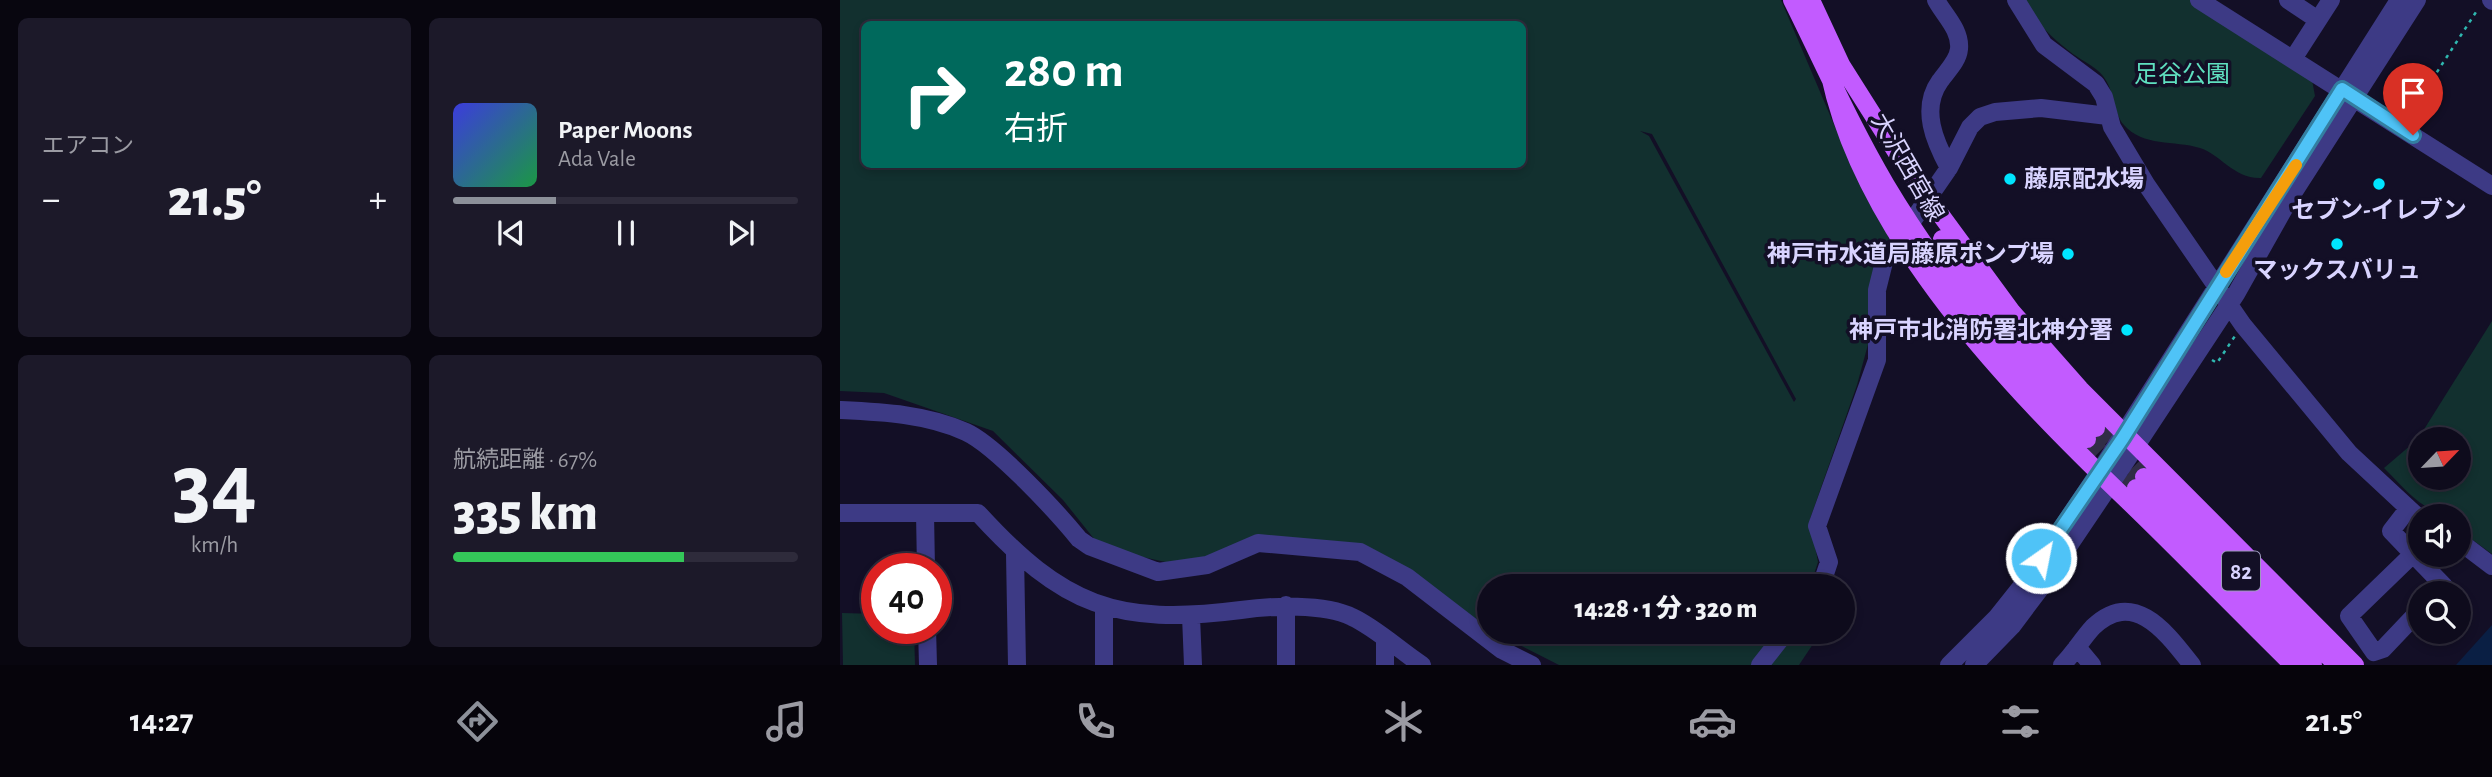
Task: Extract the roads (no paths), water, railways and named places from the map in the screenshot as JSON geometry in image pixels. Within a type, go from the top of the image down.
[{"type":"main road","name":"大沢西宮線","points":[[1792,0],[1911,194],[1972,283],[2014,341],[2092,434]]},
{"type":"main road","name":"大沢西宮線","points":[[1811,0],[1835,69]]},
{"type":"main road","points":[[1835,69],[2011,312],[2131,440],[2355,665]]},
{"type":"main road","points":[[1835,69],[1839,117],[1852,149],[1866,178],[1926,274],[1999,368],[2104,480],[2293,665]]},
{"type":"main road","name":"82","points":[[2313,665],[2140,483],[2337,665]]},
{"type":"street","points":[[1936,0],[1957,33],[1959,47],[1956,59],[1937,85],[1930,101],[1930,121],[1949,168]]},
{"type":"street","points":[[2016,0],[2044,45],[2096,84],[2108,116],[2146,184],[2243,325],[2349,453],[2408,508]]},
{"type":"street","points":[[2199,0],[2492,186]]},
{"type":"street","points":[[2288,0],[2318,20]]},
{"type":"street","points":[[2293,59],[2331,0]]},
{"type":"street","points":[[1974,665],[2012,626],[2104,480],[2236,294],[2399,0]]},
{"type":"street","points":[[2131,440],[2223,277],[2349,93],[2417,0]]},
{"type":"street","points":[[1825,574],[1829,562],[1817,526],[1877,360],[1877,290],[1884,262],[1934,186],[1949,168],[1970,127],[1986,114],[2054,108],[2108,116]]},
{"type":"street","points":[[840,410],[901,414],[967,433],[1001,459],[1079,539],[1089,546],[1158,572],[1207,565],[1258,543],[1360,552],[1407,577],[1502,650],[1532,665]]},
{"type":"street","points":[[1949,665],[1997,617],[2104,480]]},
{"type":"street","points":[[840,513],[978,513],[1015,554],[1064,590],[1104,606],[1152,616],[1191,616],[1286,605],[1351,616],[1422,665]]},
{"type":"street","points":[[925,513],[926,553]]},
{"type":"street","points":[[2408,518],[2391,531],[2408,549]]},
{"type":"street","points":[[2471,550],[2492,566]]},
{"type":"street","points":[[1015,554],[1017,665]]},
{"type":"street","points":[[2408,559],[2349,616],[2374,652],[2383,649],[2408,623]]},
{"type":"street","points":[[2426,567],[2441,581]]},
{"type":"street","points":[[1286,605],[1286,665]]},
{"type":"street","points":[[1104,606],[1104,665]]},
{"type":"street","points":[[2062,665],[2092,628],[2108,617],[2126,612],[2157,623],[2192,665]]},
{"type":"street","points":[[1191,616],[1193,665]]},
{"type":"street","points":[[1385,640],[1385,665]]},
{"type":"street","points":[[927,644],[928,665]]},
{"type":"street","points":[[1760,665],[1777,644]]},
{"type":"street","points":[[2077,647],[2092,665]]},
{"type":"water","points":[[2492,625],[2492,665],[2456,665]]},
{"type":"tunnel","points":[[2096,428],[2144,477]]},
{"type":"tunnel","points":[[2087,439],[2136,488]]},
{"type":"place","name":"藤原配水場","points":[[2010,179]]},
{"type":"place","name":"セブン-イレブン","points":[[2379,184]]},
{"type":"place","name":"マックスバリュ","points":[[2337,244]]},
{"type":"place","name":"神戸市水道局藤原ポンプ場","points":[[2068,254]]},
{"type":"place","name":"神戸市北消防署北神分署","points":[[2127,330]]},
{"type":"park label","name":"足谷公園","points":[[2182,74]]}]
